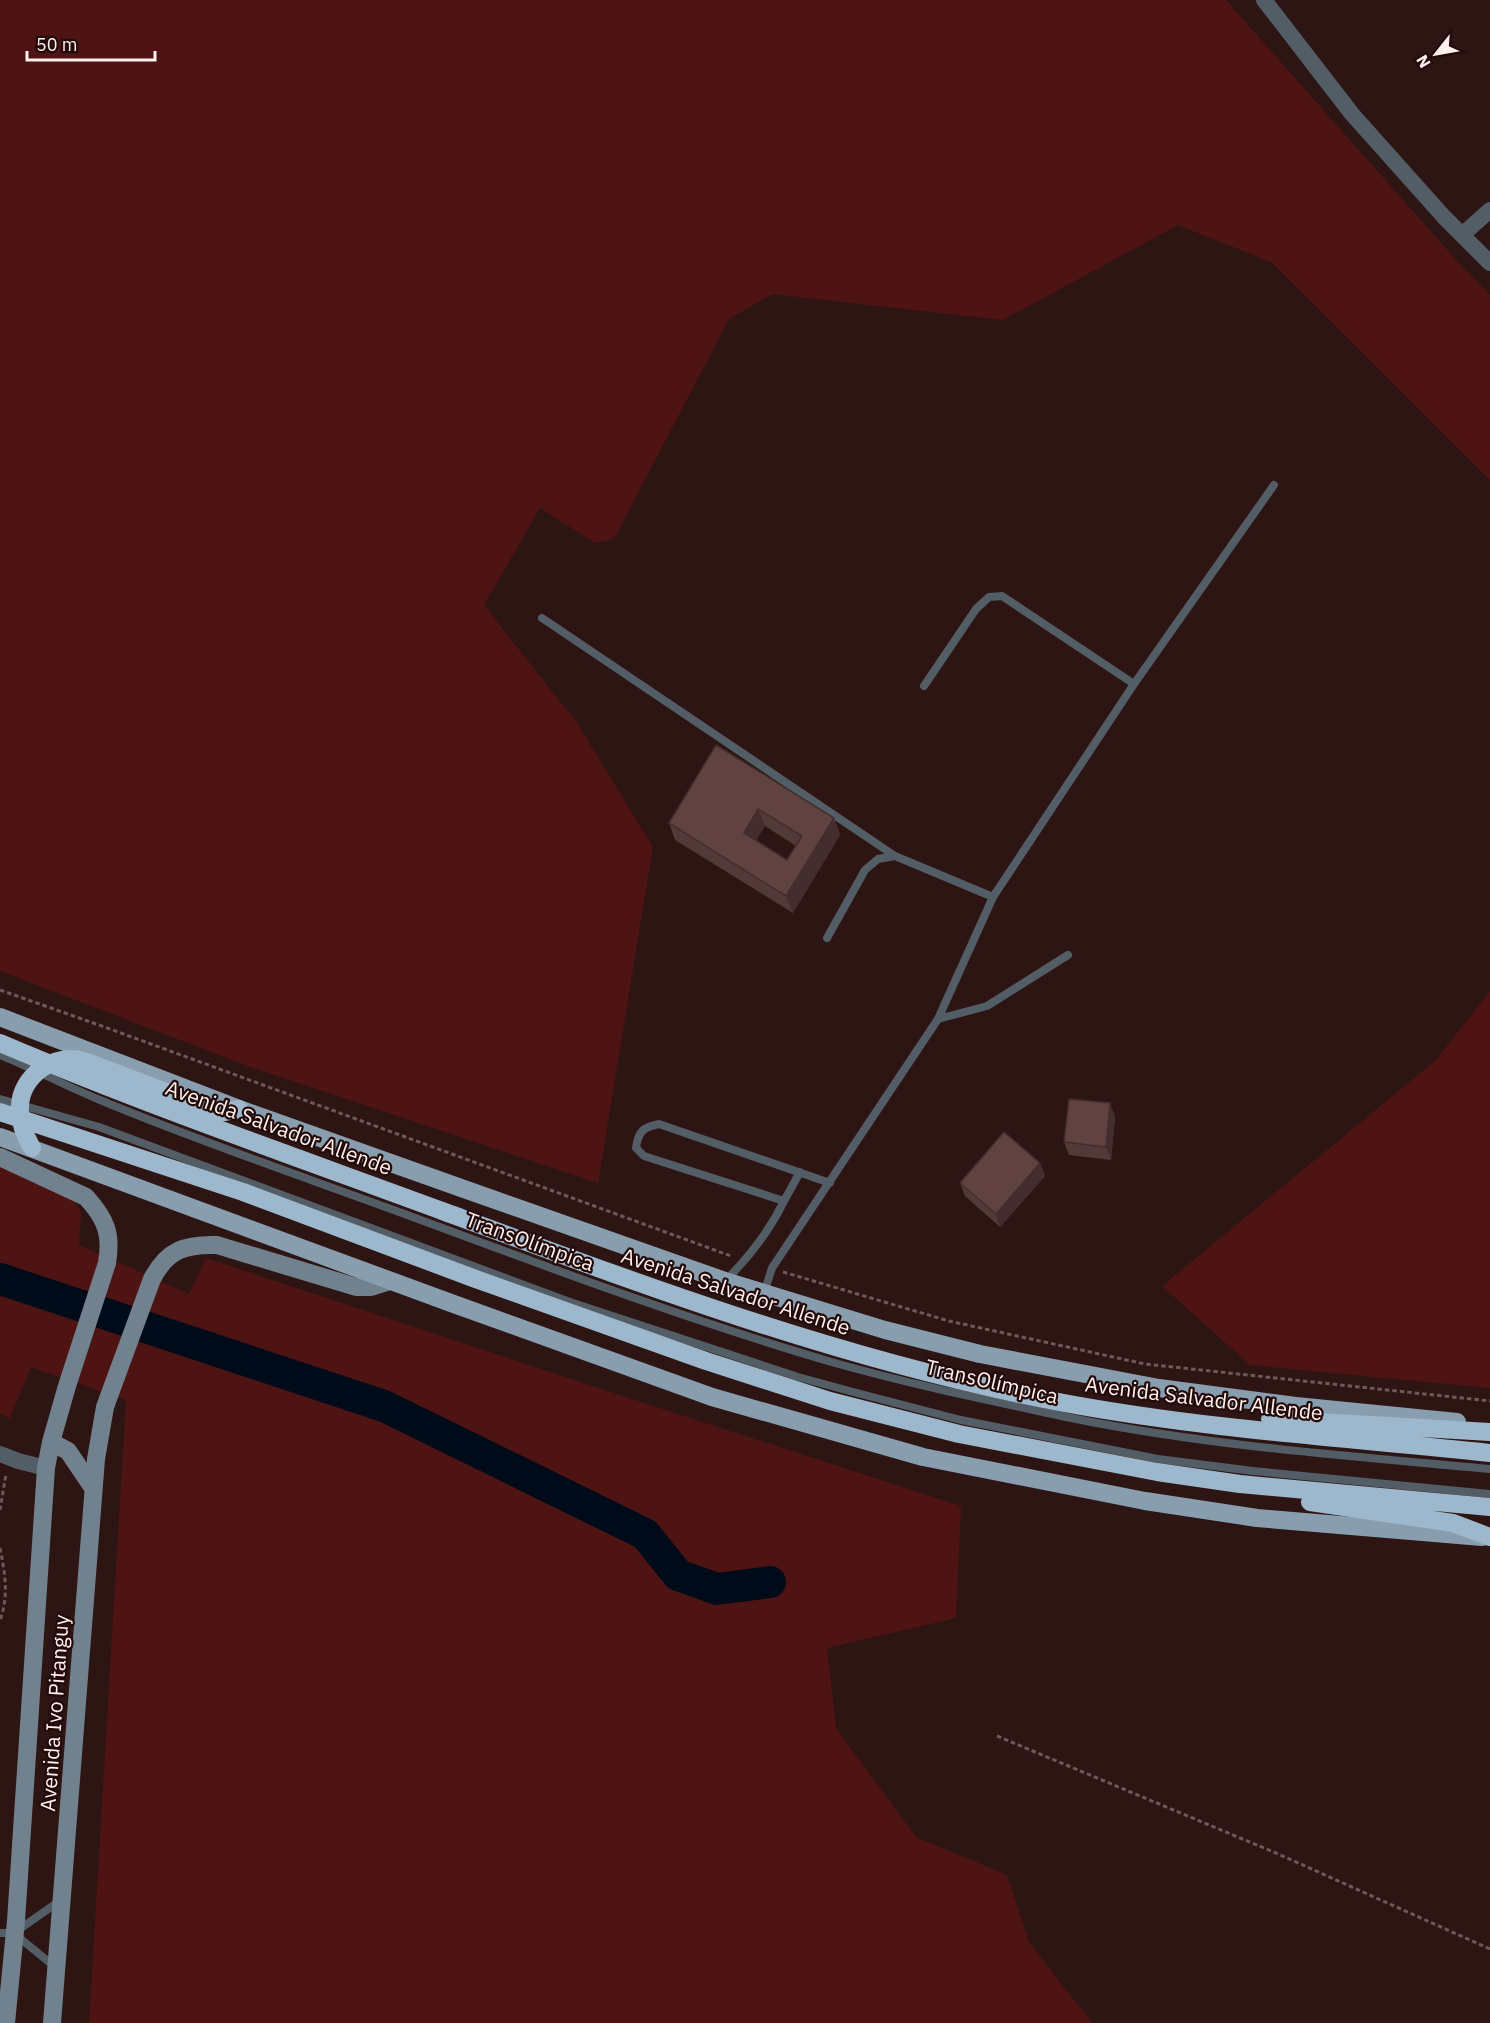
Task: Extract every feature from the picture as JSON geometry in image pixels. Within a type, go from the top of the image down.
[{"type":"highway","name":"Avenida Salvador Allende","points":[[0,1042],[44,1068],[106,1088],[640,1284],[839,1350],[1062,1403],[1173,1421],[1490,1452]]},
{"type":"highway","points":[[32,1148],[24,1134],[20,1112],[26,1085],[44,1068],[60,1060],[76,1059],[216,1111],[239,1109]]},
{"type":"highway","points":[[0,1112],[20,1112],[473,1278],[706,1361],[830,1401],[959,1434],[1157,1472],[1240,1484],[1490,1507]]},
{"type":"highway","points":[[1173,1421],[1193,1414],[1490,1432]]},
{"type":"highway","points":[[1240,1484],[1254,1494],[1453,1523],[1490,1537]]},
{"type":"main road","name":"Avenida Salvador Allende","points":[[0,1017],[239,1109],[725,1281],[885,1330],[980,1354],[1112,1380],[1230,1399],[1490,1425]]},
{"type":"main road","points":[[0,1137],[712,1397],[923,1457],[1145,1501],[1257,1518],[1490,1537]]},
{"type":"street","points":[[1264,0],[1352,114],[1443,217],[1490,263]]},
{"type":"street","points":[[1462,235],[1490,210]]},
{"type":"street","name":"Avenida Ivo Pitanguy","points":[[0,1157],[86,1197],[96,1207],[105,1222],[110,1243],[51,1442],[46,1468],[16,1922],[7,1933],[6,2023]]},
{"type":"street","name":"Avenida Ivo Pitanguy","points":[[52,2023],[99,1432],[105,1407],[155,1272],[168,1257],[184,1248],[217,1245],[356,1287],[371,1287],[390,1281]]},
{"type":"street","points":[[51,1442],[68,1451],[93,1488]]},
{"type":"street","points":[[4,1456],[46,1468]]},
{"type":"lane","points":[[764,1293],[772,1268],[938,1019],[993,897],[1134,684],[1274,485]]},
{"type":"lane","points":[[924,686],[976,609],[989,597],[1002,596],[1134,684]]},
{"type":"lane","points":[[542,618],[895,856],[993,897]]},
{"type":"lane","points":[[827,938],[866,870],[878,860],[895,856]]},
{"type":"lane","points":[[938,1019],[987,1006],[1068,955]]},
{"type":"lane","name":"TransOlímpica","points":[[0,1055],[44,1068],[99,1100],[194,1137],[574,1276],[838,1364],[1008,1404],[1161,1434],[1322,1453],[1490,1469]]},
{"type":"lane","name":"TransOlímpica","points":[[0,1099],[20,1112],[99,1127],[570,1302],[798,1377],[847,1390],[961,1420],[1158,1459],[1253,1472],[1490,1494]]},
{"type":"lane","points":[[784,1201],[644,1156],[636,1148],[637,1137],[647,1127],[659,1125],[830,1183]]},
{"type":"lane","points":[[725,1281],[748,1257],[772,1225],[800,1172]]},
{"type":"lane","points":[[56,1969],[7,1933],[62,1900]]},
{"type":"path","points":[[0,990],[735,1257],[748,1257]]},
{"type":"path","points":[[772,1268],[805,1280],[949,1321],[1145,1364],[1490,1401]]},
{"type":"path","points":[[0,1510],[4,1456]]},
{"type":"path","points":[[0,1548],[6,1589],[0,1620]]},
{"type":"path","points":[[997,1736],[1276,1854],[1490,1949]]},
{"type":"shaded area","points":[[0,0],[1226,0],[1490,295],[1490,480],[1271,262],[1178,225],[1003,320],[773,294],[729,319],[614,539],[595,543],[540,508],[484,605],[577,723],[653,847],[598,1183],[248,1066],[0,971]]},
{"type":"shaded area","points":[[1490,991],[1490,1388],[1250,1365],[1162,1286],[1436,1060]]},
{"type":"shaded area","points":[[0,1165],[69,1191],[81,1212],[79,1245],[189,1294],[206,1258],[961,1506],[956,1618],[827,1648],[836,1728],[916,1837],[1007,1875],[1029,1942],[1092,2023],[89,2023],[126,1400],[31,1367],[10,1418],[0,1414]]},
{"type":"building","points":[[716,745],[834,818],[786,896],[669,823]],"holes":[[[758,809],[802,836],[787,860],[744,833]]]},
{"type":"building","points":[[1069,1099],[1110,1103],[1106,1147],[1064,1142]]},
{"type":"building","points":[[1004,1132],[1040,1163],[996,1214],[960,1183]]},
{"type":"waterway","points":[[0,1279],[384,1406],[645,1534],[678,1575],[717,1589],[770,1582]]}]
